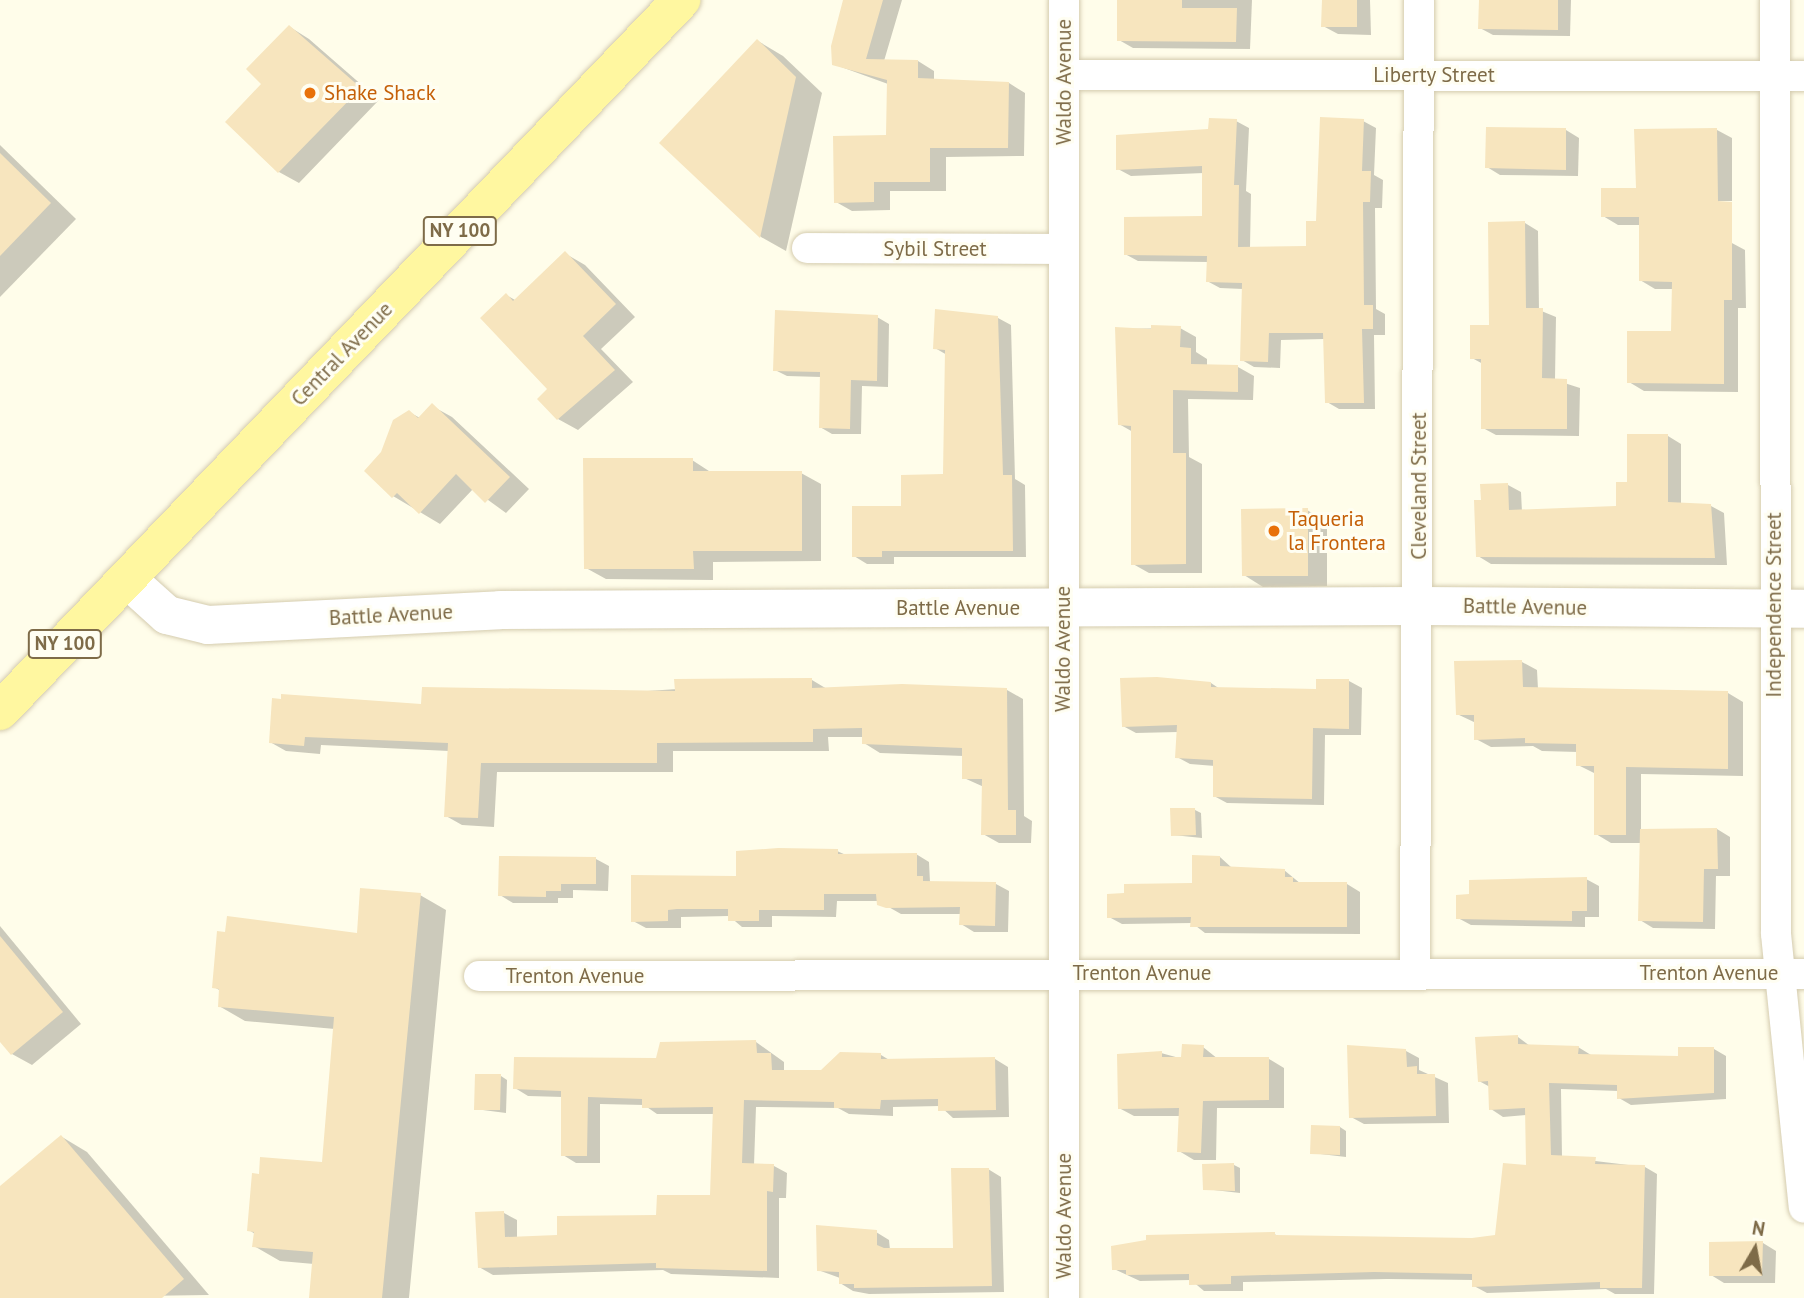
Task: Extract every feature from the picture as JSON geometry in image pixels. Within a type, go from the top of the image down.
[{"type":"main road","name":"Central Avenue","points":[[1,710],[681,0]]},
{"type":"street","name":"Waldo Avenue","points":[[1064,0],[1062,973],[1065,1298]]},
{"type":"street","name":"Cleveland Street","points":[[1415,972],[1419,606],[1419,0]]},
{"type":"street","name":"Independence Street","points":[[1775,0],[1788,609],[1791,973],[1804,1208]]},
{"type":"street","name":"Liberty Street","points":[[1065,75],[1804,76]]},
{"type":"street","name":"Sybil Street","points":[[807,248],[1063,249]]},
{"type":"street","name":"Battle Avenue","points":[[127,579],[167,615],[208,625],[500,611],[1419,606],[1788,609]]},
{"type":"street","name":"Trenton Avenue","points":[[479,976],[1791,973]]},
{"type":"building","points":[[843,0],[883,0],[866,59],[918,60],[918,78],[1009,82],[1008,148],[930,148],[930,182],[874,182],[874,202],[834,203],[833,136],[886,135],[887,80],[832,65],[831,46]]},
{"type":"building","points":[[1117,0],[1182,0],[1182,8],[1237,8],[1236,42],[1117,41]]},
{"type":"building","points":[[1322,0],[1357,0],[1357,27],[1321,27]]},
{"type":"building","points":[[1479,0],[1558,0],[1558,30],[1478,29]]},
{"type":"building","points":[[289,25],[361,88],[278,173],[225,122],[261,84],[246,69]]},
{"type":"building","points":[[757,39],[796,77],[760,238],[659,143]]},
{"type":"building","points":[[1320,117],[1364,119],[1362,171],[1371,171],[1370,202],[1363,202],[1364,305],[1373,305],[1373,329],[1362,329],[1364,403],[1325,403],[1323,333],[1269,333],[1268,362],[1240,361],[1242,283],[1206,282],[1207,256],[1124,255],[1124,217],[1202,216],[1202,166],[1116,170],[1116,135],[1208,129],[1209,118],[1237,119],[1234,185],[1239,185],[1238,247],[1306,246],[1306,221],[1316,221]]},
{"type":"building","points":[[1486,127],[1566,128],[1566,170],[1485,168]]},
{"type":"building","points":[[1717,128],[1718,201],[1732,202],[1732,300],[1724,300],[1724,384],[1627,383],[1627,331],[1671,331],[1672,282],[1639,281],[1639,217],[1601,217],[1601,188],[1636,188],[1634,129]]},
{"type":"building","points":[[0,153],[51,203],[0,256]]},
{"type":"building","points":[[1525,221],[1526,308],[1543,308],[1542,378],[1567,379],[1567,429],[1481,429],[1481,359],[1470,359],[1470,325],[1489,325],[1488,222]]},
{"type":"building","points":[[565,251],[616,304],[583,336],[615,370],[557,420],[537,399],[547,389],[480,318],[506,293],[513,301]]},
{"type":"building","points":[[935,309],[998,316],[1003,475],[1012,475],[1013,551],[882,551],[882,557],[852,557],[852,506],[901,506],[901,475],[943,474],[945,350],[933,349]]},
{"type":"building","points":[[775,310],[878,315],[877,381],[851,380],[850,429],[819,428],[820,372],[773,371]]},
{"type":"building","points":[[1151,325],[1181,326],[1180,347],[1191,348],[1191,364],[1238,365],[1238,392],[1173,390],[1173,453],[1186,453],[1186,564],[1131,565],[1131,426],[1118,425],[1115,327],[1151,329]]},
{"type":"building","points":[[432,403],[510,477],[485,503],[456,474],[419,514],[397,493],[392,498],[364,471],[381,452],[393,420],[409,410],[418,418]]},
{"type":"building","points":[[1627,434],[1668,434],[1668,502],[1711,504],[1715,558],[1476,557],[1474,500],[1481,500],[1480,484],[1508,483],[1509,510],[1616,506],[1616,482],[1627,482]]},
{"type":"building","points":[[583,458],[693,458],[693,471],[802,471],[802,551],[693,551],[694,569],[584,569]]},
{"type":"building","points":[[1308,508],[1308,576],[1242,576],[1241,509]]},
{"type":"building","points":[[1522,660],[1523,687],[1728,691],[1728,769],[1626,767],[1626,835],[1594,835],[1594,766],[1576,766],[1576,744],[1525,743],[1525,738],[1474,740],[1474,715],[1456,715],[1454,661]]},
{"type":"building","points":[[1157,677],[1211,682],[1211,687],[1316,689],[1316,679],[1349,679],[1349,729],[1313,728],[1312,799],[1213,797],[1213,760],[1175,758],[1177,725],[1122,727],[1120,678]]},
{"type":"building","points":[[812,678],[812,688],[902,684],[1007,688],[1008,810],[1016,810],[1016,835],[981,835],[982,779],[962,779],[962,748],[862,744],[862,728],[813,729],[813,742],[657,743],[657,763],[481,763],[478,818],[444,817],[448,743],[305,737],[304,746],[269,743],[272,698],[281,699],[281,694],[421,704],[422,687],[675,691],[674,679]]},
{"type":"building","points":[[1170,808],[1195,808],[1196,835],[1171,836]]},
{"type":"building","points":[[1717,828],[1718,869],[1704,869],[1703,922],[1638,921],[1640,829]]},
{"type":"building","points":[[778,848],[838,849],[838,854],[917,853],[917,876],[923,876],[923,881],[996,882],[995,926],[959,925],[960,907],[886,908],[877,905],[876,894],[824,894],[824,910],[759,910],[759,921],[728,921],[728,909],[677,909],[668,910],[668,921],[631,922],[631,875],[736,876],[736,851]]},
{"type":"building","points":[[1192,855],[1220,856],[1220,866],[1285,869],[1285,877],[1293,877],[1293,882],[1347,882],[1347,927],[1190,927],[1191,917],[1107,918],[1107,894],[1124,893],[1124,884],[1192,883]]},
{"type":"building","points":[[499,856],[596,857],[596,884],[561,884],[561,891],[546,891],[546,897],[498,896]]},
{"type":"building","points":[[1587,877],[1587,911],[1572,911],[1572,921],[1456,919],[1456,895],[1469,894],[1469,880]]},
{"type":"building","points":[[360,888],[421,893],[382,1298],[309,1298],[313,1252],[252,1247],[254,1232],[247,1231],[252,1173],[259,1174],[260,1157],[322,1162],[334,1017],[218,1007],[219,989],[212,988],[217,931],[225,932],[227,916],[357,933]]},
{"type":"building","points":[[0,936],[63,1012],[11,1055],[0,1042]]},
{"type":"building","points":[[1518,1035],[1518,1044],[1579,1046],[1578,1054],[1678,1056],[1678,1047],[1714,1047],[1714,1093],[1617,1099],[1617,1085],[1549,1083],[1551,1155],[1596,1157],[1595,1164],[1645,1165],[1642,1288],[1600,1288],[1600,1282],[1472,1287],[1472,1274],[1374,1272],[1231,1276],[1231,1284],[1189,1285],[1189,1274],[1126,1275],[1126,1270],[1112,1270],[1111,1246],[1146,1240],[1146,1235],[1275,1232],[1275,1235],[1472,1238],[1495,1235],[1503,1163],[1526,1165],[1525,1108],[1489,1110],[1488,1081],[1478,1082],[1475,1037]]},
{"type":"building","points":[[756,1040],[757,1053],[771,1053],[772,1070],[821,1070],[840,1052],[881,1053],[881,1059],[995,1057],[996,1110],[938,1111],[938,1099],[881,1100],[880,1109],[834,1108],[834,1102],[744,1100],[742,1163],[774,1164],[773,1192],[767,1191],[767,1271],[656,1268],[656,1263],[478,1268],[475,1212],[504,1211],[505,1237],[557,1235],[557,1216],[656,1215],[657,1195],[710,1195],[713,1107],[642,1108],[642,1099],[588,1097],[587,1156],[561,1156],[561,1091],[513,1089],[514,1057],[656,1058],[660,1042]]},
{"type":"building","points":[[1182,1044],[1204,1045],[1203,1057],[1269,1057],[1269,1100],[1203,1101],[1201,1153],[1177,1152],[1179,1108],[1118,1109],[1117,1054],[1162,1051],[1162,1057],[1181,1057]]},
{"type":"building","points":[[1347,1045],[1406,1049],[1407,1067],[1417,1066],[1417,1074],[1435,1074],[1436,1116],[1349,1118]]},
{"type":"building","points":[[475,1074],[501,1074],[500,1110],[474,1110]]},
{"type":"building","points":[[1311,1125],[1340,1126],[1340,1155],[1310,1154]]},
{"type":"building","points":[[61,1135],[184,1279],[162,1298],[0,1298],[0,1186]]},
{"type":"building","points":[[1234,1163],[1235,1191],[1203,1190],[1202,1164]]},
{"type":"building","points":[[951,1168],[989,1168],[992,1286],[854,1288],[854,1284],[839,1284],[839,1272],[817,1271],[816,1225],[877,1230],[877,1245],[884,1248],[953,1248]]},
{"type":"building","points":[[1763,1241],[1762,1276],[1709,1276],[1709,1242]]},
{"type":"place","name":"Shake Shack","points":[[310,93]]},
{"type":"place","name":"Taqueria la Frontera","points":[[1274,531]]}]
